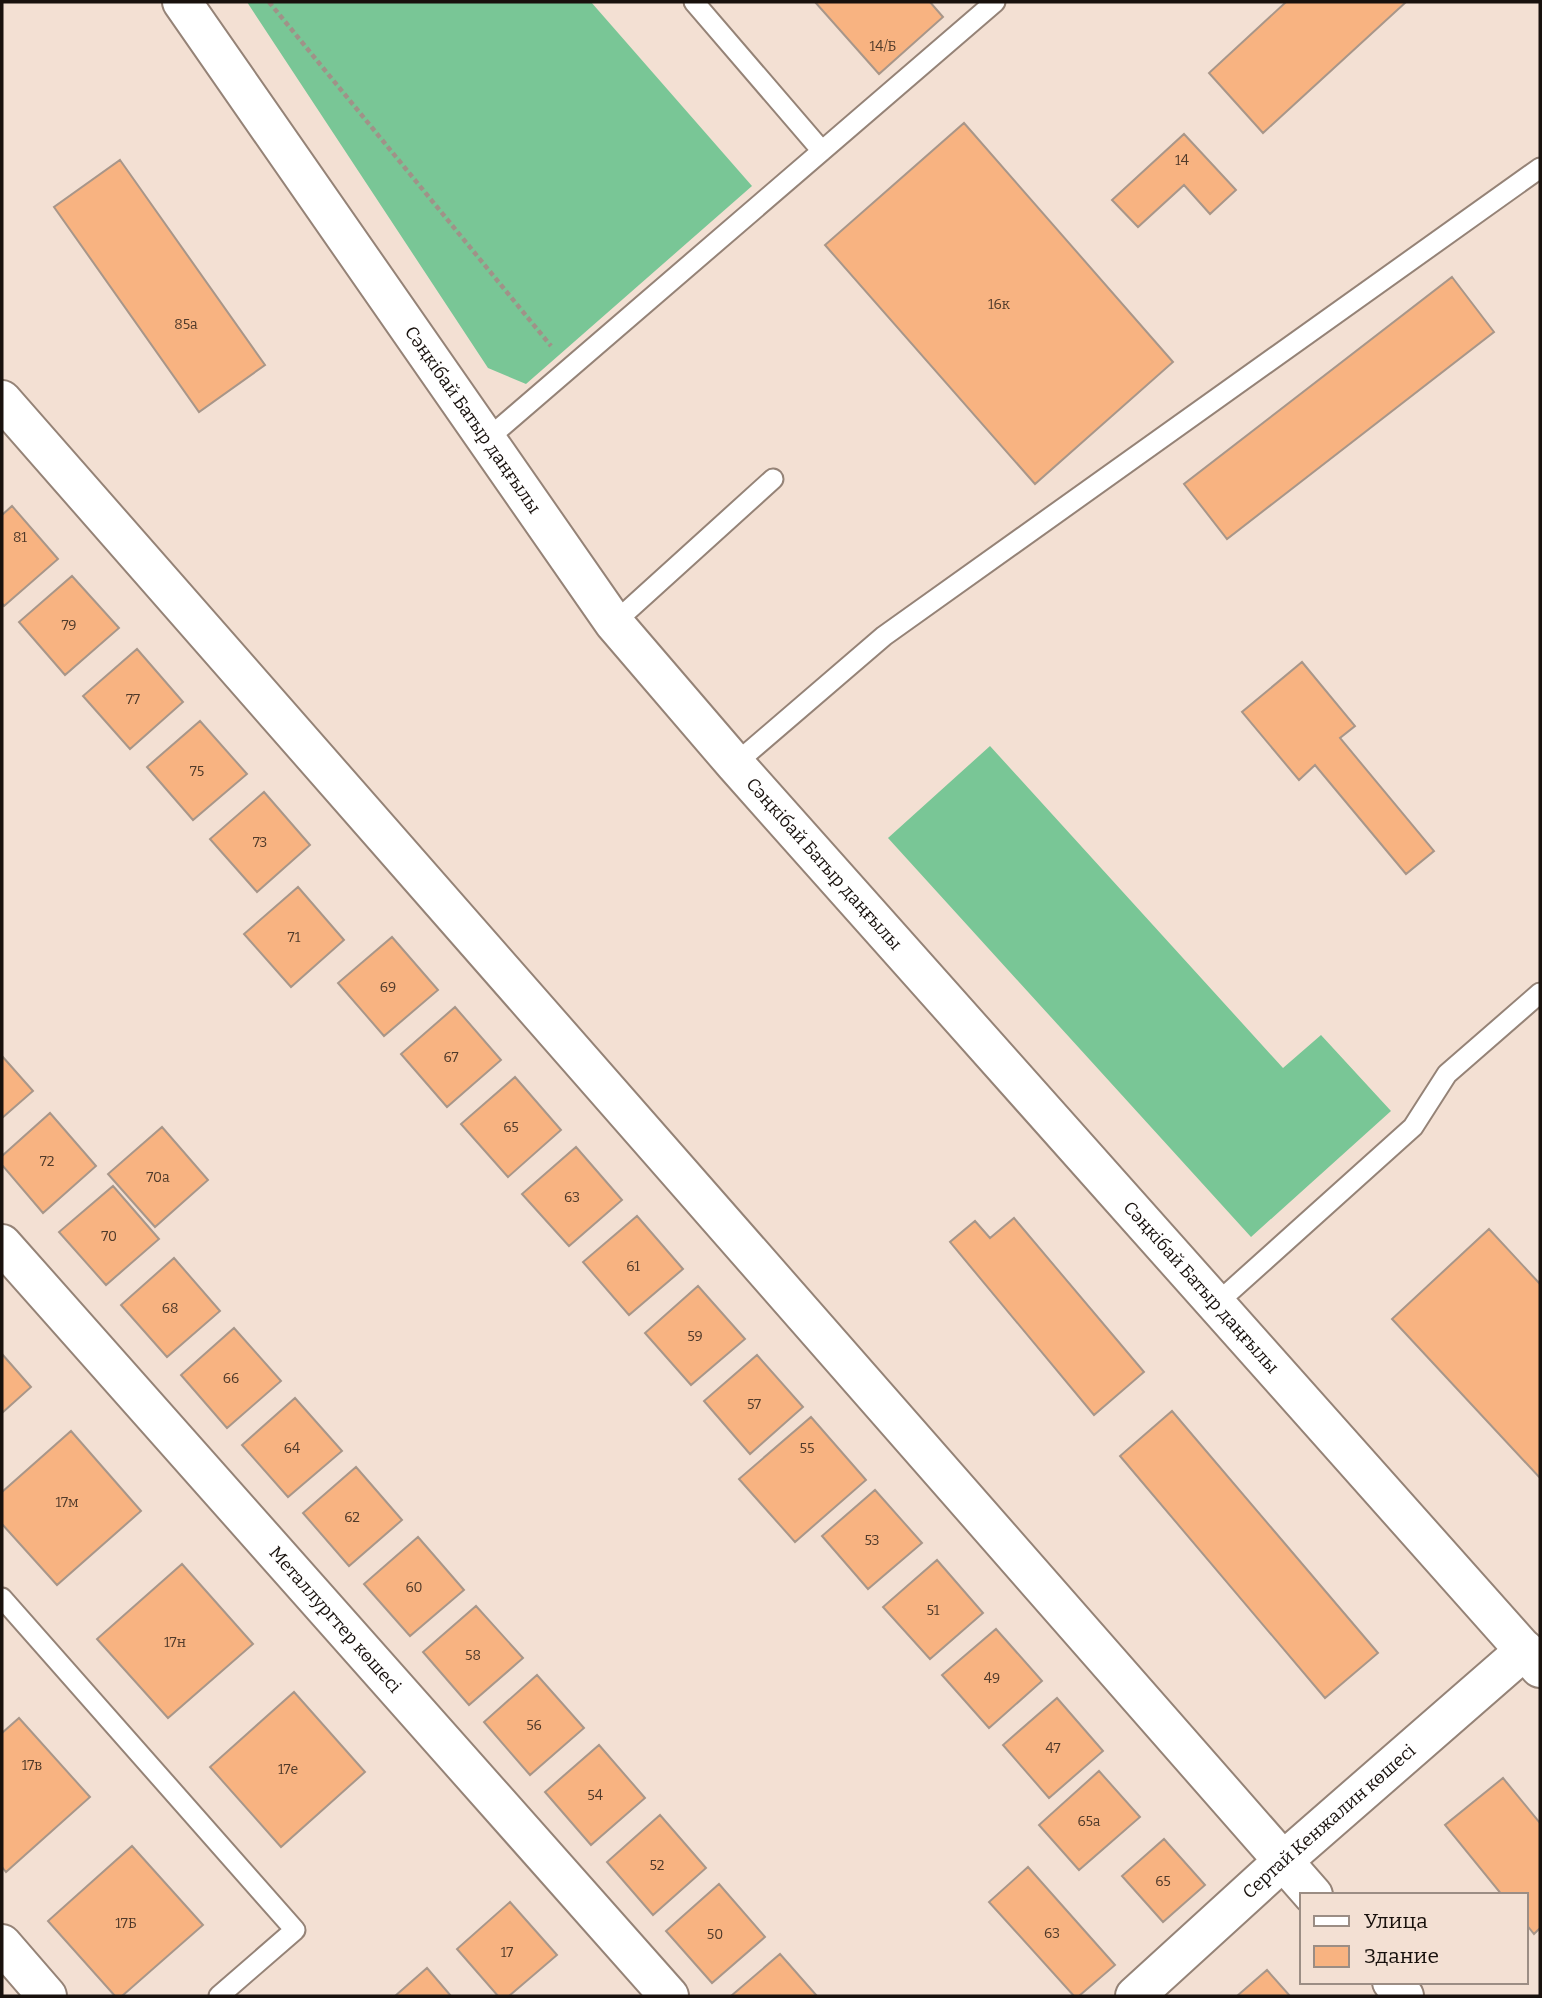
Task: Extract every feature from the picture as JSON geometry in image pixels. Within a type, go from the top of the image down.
[{"type":"street","name":"Сәңкібай Батыр даңғылы","points":[[182,2],[614,623],[735,764],[1536,1662]]},
{"type":"street","points":[[2,400],[1311,1893]]},
{"type":"street","name":"Металлургтер көшесі","points":[[2,1244],[669,1996]]},
{"type":"street","name":"Сертай Кенжалин көшесі","points":[[1135,1996],[1283,1861],[1536,1662]]},
{"type":"street","points":[[2,1944],[47,1996]]},
{"type":"lane","points":[[694,2],[822,151]]},
{"type":"lane","points":[[485,441],[995,2]]},
{"type":"lane","points":[[735,764],[884,636],[1540,168]]},
{"type":"lane","points":[[614,623],[773,479]]},
{"type":"lane","points":[[1216,1304],[1413,1127],[1447,1074],[1540,993]]},
{"type":"lane","points":[[2,1598],[295,1930],[219,1996]]},
{"type":"path","points":[[270,2],[570,368]]},
{"type":"green space","points":[[247,2],[591,2],[752,186],[526,384],[488,368]]},
{"type":"green space","points":[[990,746],[1283,1068],[1321,1035],[1391,1111],[1251,1237],[888,838]]},
{"type":"building","points":[[815,2],[930,2],[943,17],[879,74]]},
{"type":"building","points":[[1286,2],[1406,2],[1263,133],[1209,73]]},
{"type":"building","points":[[964,123],[1173,362],[1035,484],[825,245]]},
{"type":"building","points":[[1184,134],[1236,190],[1210,214],[1184,185],[1138,227],[1112,200]]},
{"type":"building","points":[[120,160],[265,365],[199,412],[54,207]]},
{"type":"building","points":[[1452,277],[1494,332],[1227,539],[1184,484]]},
{"type":"building","points":[[12,506],[58,559],[4,606],[2,515]]},
{"type":"building","points":[[72,576],[119,628],[65,675],[19,622]]},
{"type":"building","points":[[137,649],[183,702],[130,749],[83,696]]},
{"type":"building","points":[[1302,662],[1355,726],[1340,738],[1434,851],[1406,874],[1315,765],[1299,780],[1242,712]]},
{"type":"building","points":[[200,721],[247,774],[193,820],[147,767]]},
{"type":"building","points":[[264,792],[310,845],[257,892],[210,839]]},
{"type":"building","points":[[298,887],[344,940],[291,987],[244,934]]},
{"type":"building","points":[[392,937],[438,990],[384,1036],[338,983]]},
{"type":"building","points":[[455,1007],[501,1060],[447,1107],[401,1054]]},
{"type":"building","points":[[2,1056],[33,1091],[2,1118]]},
{"type":"building","points":[[515,1077],[561,1130],[508,1177],[461,1124]]},
{"type":"building","points":[[50,1113],[96,1166],[43,1213],[2,1165],[2,1156]]},
{"type":"building","points":[[162,1127],[208,1180],[155,1227],[108,1174]]},
{"type":"building","points":[[576,1147],[622,1200],[569,1246],[522,1194]]},
{"type":"building","points":[[113,1186],[159,1239],[106,1285],[59,1232]]},
{"type":"building","points":[[637,1216],[683,1269],[629,1315],[583,1262]]},
{"type":"building","points":[[1014,1218],[1144,1372],[1094,1415],[950,1242],[975,1221],[990,1238]]},
{"type":"building","points":[[1489,1229],[1540,1284],[1540,1478],[1392,1319]]},
{"type":"building","points":[[174,1258],[220,1311],[167,1357],[121,1305]]},
{"type":"building","points":[[698,1286],[745,1339],[691,1385],[645,1333]]},
{"type":"building","points":[[234,1328],[281,1381],[227,1428],[181,1375]]},
{"type":"building","points":[[2,1354],[31,1387],[2,1413]]},
{"type":"building","points":[[757,1355],[803,1407],[750,1454],[704,1401]]},
{"type":"building","points":[[295,1398],[342,1451],[288,1497],[242,1445]]},
{"type":"building","points":[[1172,1411],[1378,1653],[1325,1698],[1120,1456]]},
{"type":"building","points":[[811,1417],[866,1480],[795,1542],[739,1479]]},
{"type":"building","points":[[71,1431],[141,1511],[57,1585],[2,1524],[2,1492]]},
{"type":"building","points":[[356,1467],[402,1520],[349,1566],[303,1513]]},
{"type":"building","points":[[875,1490],[922,1543],[868,1589],[822,1536]]},
{"type":"building","points":[[418,1537],[464,1590],[410,1636],[364,1584]]},
{"type":"building","points":[[937,1560],[983,1613],[930,1659],[883,1607]]},
{"type":"building","points":[[182,1564],[253,1644],[168,1718],[97,1639]]},
{"type":"building","points":[[476,1606],[523,1658],[469,1705],[423,1652]]},
{"type":"building","points":[[996,1629],[1042,1681],[989,1728],[942,1675]]},
{"type":"building","points":[[537,1675],[584,1728],[530,1775],[484,1722]]},
{"type":"building","points":[[294,1692],[365,1772],[281,1847],[210,1767]]},
{"type":"building","points":[[1057,1698],[1103,1751],[1049,1798],[1003,1745]]},
{"type":"building","points":[[19,1718],[90,1797],[6,1872],[2,1867],[2,1733]]},
{"type":"building","points":[[599,1745],[645,1798],[591,1845],[545,1792]]},
{"type":"building","points":[[1099,1771],[1140,1817],[1079,1870],[1039,1825]]},
{"type":"building","points":[[1503,1778],[1540,1823],[1540,1928],[1534,1934],[1528,1926],[1528,1893],[1500,1893],[1445,1825]]},
{"type":"building","points":[[660,1815],[706,1868],[653,1915],[607,1862]]},
{"type":"building","points":[[1164,1839],[1205,1885],[1163,1922],[1122,1876]]},
{"type":"building","points":[[132,1846],[203,1925],[122,1996],[115,1996],[48,1921]]},
{"type":"building","points":[[1028,1867],[1115,1965],[1079,1996],[1074,1996],[989,1902]]},
{"type":"building","points":[[719,1884],[765,1937],[712,1983],[666,1931]]},
{"type":"building","points":[[510,1902],[557,1955],[509,1996],[498,1996],[457,1949]]},
{"type":"building","points":[[780,1954],[817,1996],[731,1996]]},
{"type":"building","points":[[427,1968],[451,1996],[395,1996]]},
{"type":"building","points":[[1267,1970],[1290,1996],[1237,1996]]}]
